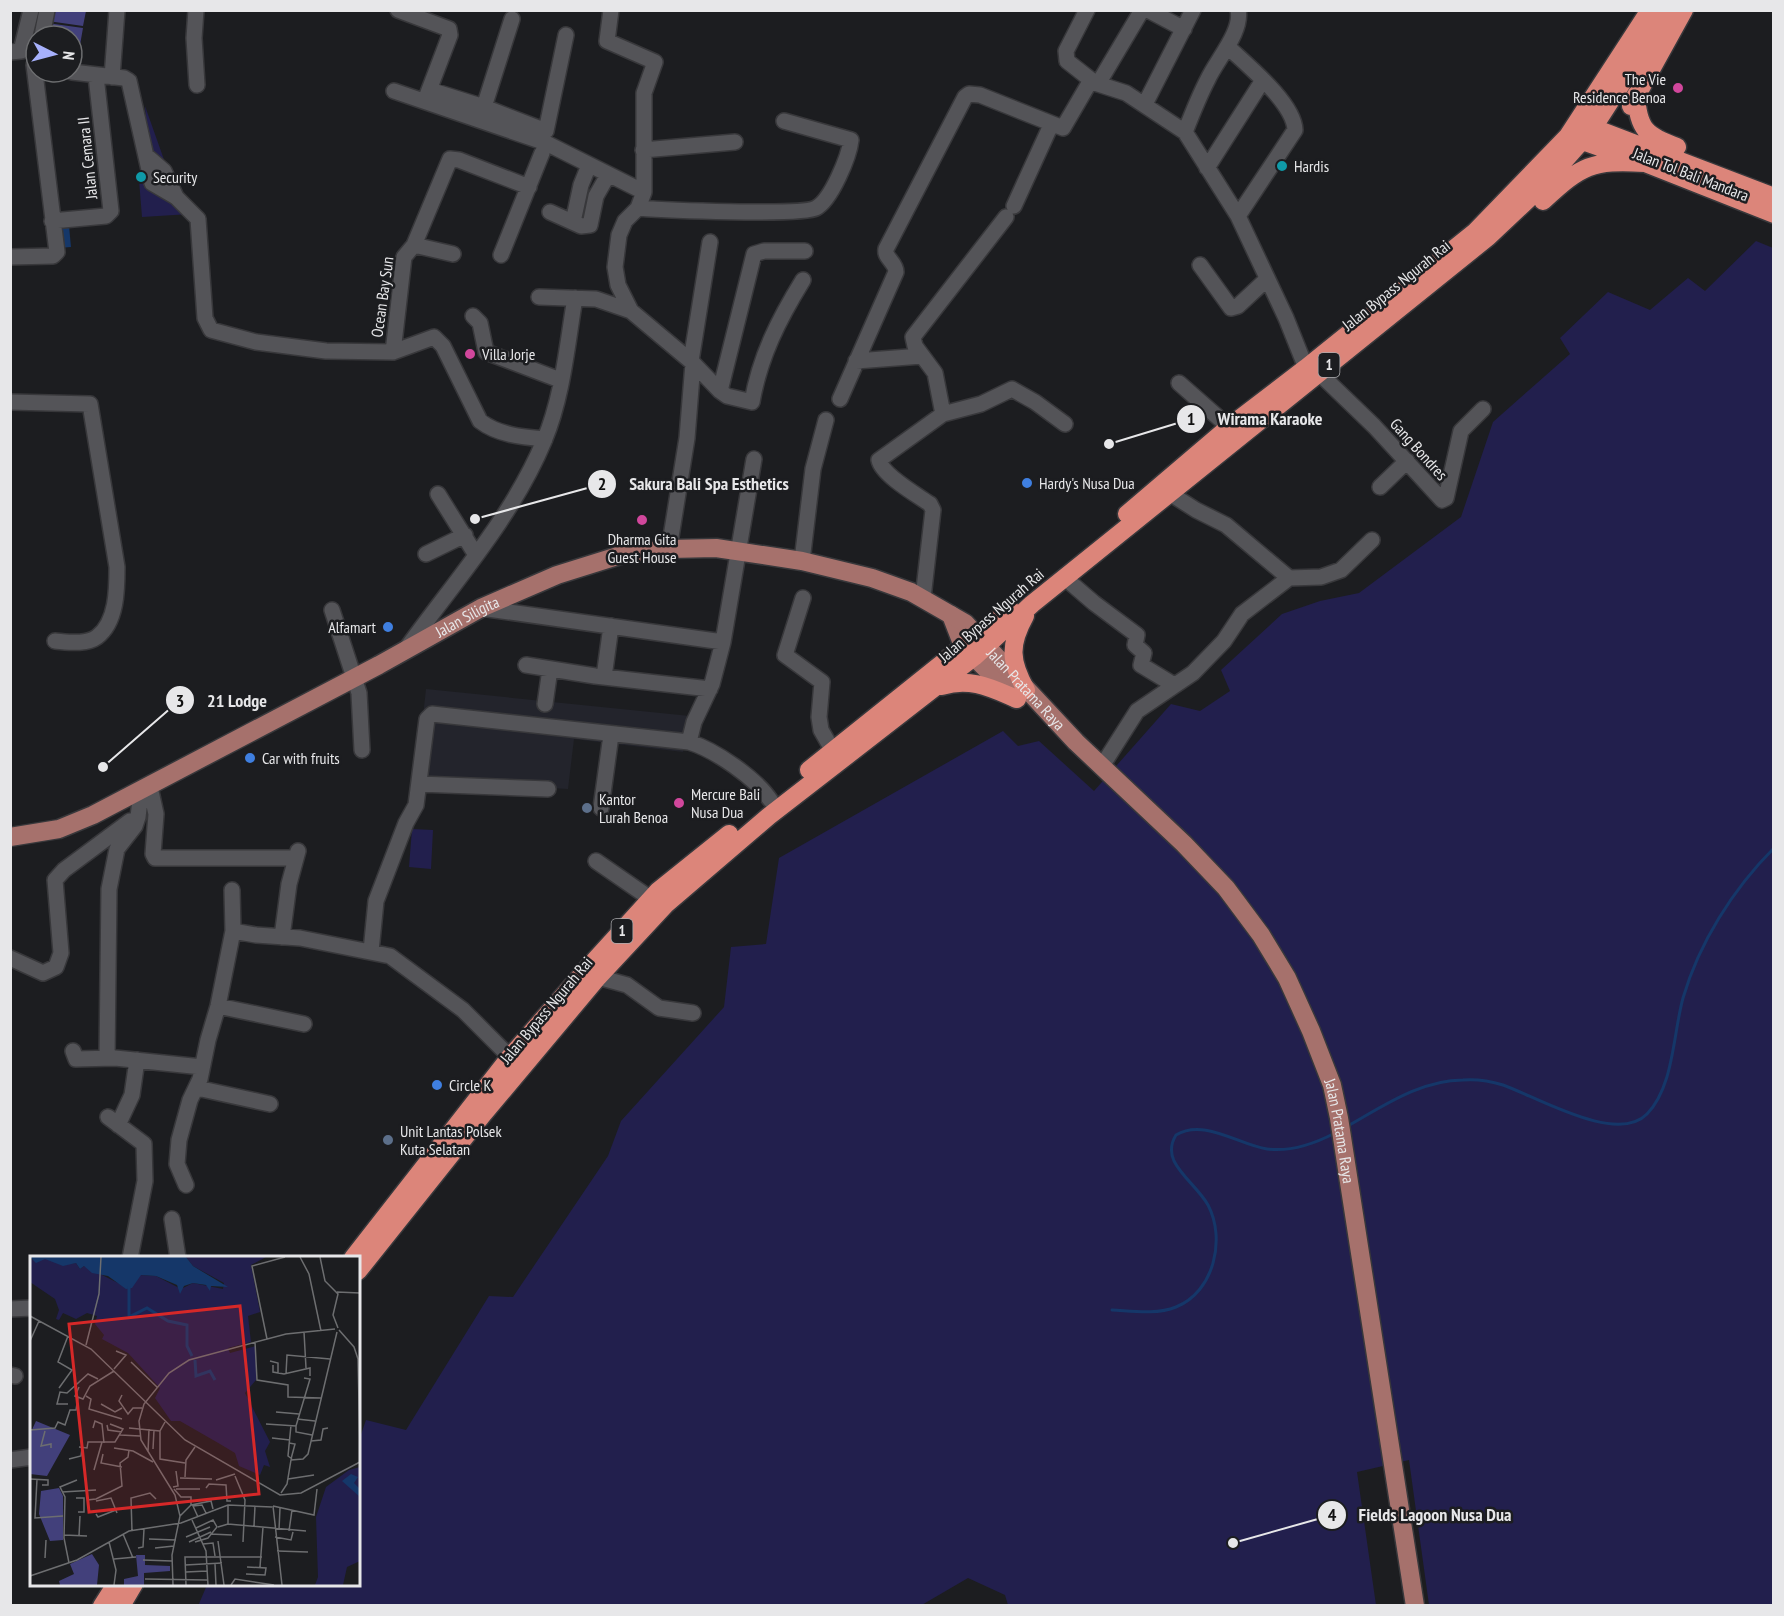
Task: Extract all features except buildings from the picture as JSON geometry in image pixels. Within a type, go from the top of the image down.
[{"type":"highway","name":"Jalan Bypass Ngurah Rai","points":[[360,1269],[484,1113],[598,977],[674,897],[770,816],[935,688],[975,646],[1228,427],[1475,232],[1580,132],[1650,10]]},
{"type":"highway","name":"Jalan Bypass Ngurah Rai","points":[[354,1256],[510,1057],[651,899],[833,751],[1032,604],[1171,494],[1309,365],[1441,275],[1540,188],[1669,10]]},
{"type":"highway","name":"Jalan Tol Bali Mandara","points":[[1648,156],[1628,117],[1636,96],[1684,10]]},
{"type":"highway","name":"Jalan Tol Bali Mandara","points":[[1636,96],[1639,120],[1645,131],[1656,139],[1773,184]]},
{"type":"highway","name":"Jalan Tol Bali Mandara","points":[[1580,132],[1730,189],[1773,214]]},
{"type":"highway","name":"Jalan Tol Bali Mandara","points":[[1441,275],[1454,271],[1494,245],[1572,174],[1592,164],[1648,156]]},
{"type":"highway","name":"Jalan Tol Bali Mandara","points":[[1592,164],[1627,169],[1773,228]]},
{"type":"highway","name":"Jalan Tol Bali Mandara","points":[[1730,189],[1773,197]]},
{"type":"highway","name":"1","points":[[1730,189],[1773,192]]},
{"type":"highway","name":"1","points":[[1730,189],[1773,223]]},
{"type":"highway","points":[[935,688],[963,681],[1022,695],[1012,653],[1015,635],[1032,604]]},
{"type":"highway","points":[[102,1605],[115,1586]]},
{"type":"highway","points":[[121,1605],[133,1586]]},
{"type":"main road","name":"Jalan Siligita","points":[[10,837],[75,824],[142,791],[481,608],[558,575],[624,554],[669,549],[741,551],[802,561],[872,578],[922,598],[951,615],[975,646]]},
{"type":"main road","name":"Jalan Pratama Raya","points":[[975,646],[1022,695],[1113,777],[1226,888],[1261,935],[1287,978],[1332,1085],[1339,1118],[1415,1605]]},
{"type":"street","points":[[10,52],[21,51],[31,10]]},
{"type":"street","points":[[112,77],[117,10]]},
{"type":"street","points":[[196,10],[194,38],[197,85]]},
{"type":"street","points":[[398,10],[449,29],[450,35],[428,95]]},
{"type":"street","points":[[611,10],[607,41],[655,62],[644,93],[642,150],[644,192],[638,208],[626,221],[619,235],[616,249],[618,285],[631,311]]},
{"type":"street","points":[[1087,10],[1065,57],[1094,82],[1126,93],[1185,132],[1238,216],[1309,365]]},
{"type":"street","points":[[1145,104],[1193,10]]},
{"type":"street","points":[[1185,132],[1214,66],[1228,47],[1239,19],[1238,10]]},
{"type":"street","points":[[840,399],[896,272],[895,264],[887,255],[886,249],[969,94],[980,95],[1063,128],[1094,82],[1150,11],[1184,30]]},
{"type":"street","points":[[484,107],[512,19]]},
{"type":"street","points":[[394,91],[428,95],[484,107],[546,131],[566,35]]},
{"type":"street","points":[[1228,47],[1263,80],[1290,113],[1294,120],[1295,130],[1238,216]]},
{"type":"street","points":[[84,74],[129,81],[149,158],[164,171],[176,196],[198,219],[205,318],[211,330],[256,342],[326,351],[393,352],[434,337],[443,346],[480,421],[490,428],[520,436],[545,439]]},
{"type":"street","name":"Jalan Cemara II","points":[[52,220],[106,216],[111,211],[96,76]]},
{"type":"street","points":[[1207,168],[1263,80]]},
{"type":"street","points":[[10,257],[56,254],[37,84]]},
{"type":"street","points":[[428,95],[511,129],[644,192]]},
{"type":"street","points":[[638,208],[812,210],[818,207],[838,177],[850,140],[784,121]]},
{"type":"street","points":[[943,414],[935,373],[913,342],[916,333],[1010,211],[1051,125]]},
{"type":"street","points":[[642,150],[735,142]]},
{"type":"street","points":[[501,255],[542,153]]},
{"type":"street","name":"Ocean Bay Sun","points":[[393,352],[402,262],[406,253],[414,245],[450,159],[459,160],[501,179],[530,187]]},
{"type":"street","points":[[573,222],[581,185],[589,165]]},
{"type":"street","points":[[550,212],[585,227],[590,225],[596,196],[608,175]]},
{"type":"street","points":[[669,549],[687,438],[692,362],[710,242]]},
{"type":"street","points":[[414,245],[453,254]]},
{"type":"street","points":[[720,391],[754,255],[764,251],[805,251]]},
{"type":"street","points":[[1200,265],[1231,308],[1238,306],[1267,279]]},
{"type":"street","points":[[539,297],[596,299],[631,311],[692,362],[720,391],[727,396],[752,402],[757,372],[769,340],[803,279]]},
{"type":"street","points":[[406,649],[476,555],[532,467],[545,439],[560,380],[575,298]]},
{"type":"street","points":[[473,316],[480,323],[486,352],[560,380]]},
{"type":"street","points":[[856,361],[922,356]]},
{"type":"street","name":"Gang Bondres","points":[[1309,365],[1407,461],[1439,499],[1444,500],[1461,431],[1483,409]]},
{"type":"street","points":[[1179,383],[1228,427]]},
{"type":"street","points":[[922,598],[933,510],[930,504],[881,465],[879,460],[943,414],[981,404],[1012,389],[1035,402],[1065,424]]},
{"type":"street","points":[[10,402],[90,404],[117,567],[117,592],[110,617],[97,637],[81,642],[55,641]]},
{"type":"street","points":[[802,561],[813,469],[826,420]]},
{"type":"street","points":[[689,742],[694,722],[710,689],[723,642],[741,551],[754,459]]},
{"type":"street","points":[[1380,487],[1407,461]]},
{"type":"street","points":[[438,494],[476,555]]},
{"type":"street","points":[[1171,494],[1226,525],[1289,578]]},
{"type":"street","points":[[426,554],[465,536]]},
{"type":"street","points":[[1113,777],[1137,711],[1193,673],[1216,650],[1242,614],[1289,578],[1332,576],[1372,540]]},
{"type":"street","points":[[1065,578],[1137,635],[1135,645],[1144,653],[1141,665],[1174,685]]},
{"type":"street","points":[[803,598],[785,656],[822,682],[819,717],[821,730],[833,751]]},
{"type":"street","points":[[481,608],[723,642]]},
{"type":"street","points":[[332,610],[352,678],[359,693],[362,750]]},
{"type":"street","points":[[604,677],[611,626]]},
{"type":"street","points":[[526,665],[604,677],[710,689]]},
{"type":"street","points":[[545,704],[550,669]]},
{"type":"street","points":[[371,951],[376,901],[406,823],[416,805],[427,720],[432,714],[689,742],[712,751],[763,789],[771,801]]},
{"type":"street","points":[[601,808],[611,735]]},
{"type":"street","points":[[419,784],[548,789]]},
{"type":"street","points":[[142,791],[156,814],[153,854],[155,858],[297,854],[289,884],[282,937]]},
{"type":"street","points":[[10,958],[43,973],[56,967],[61,953],[55,880],[64,870],[130,822],[142,791]]},
{"type":"street","points":[[106,1058],[109,889],[117,849],[135,826],[142,791]]},
{"type":"street","points":[[596,861],[651,899]]},
{"type":"street","points":[[186,1185],[177,1164],[179,1140],[190,1100],[197,1088],[218,1006],[233,930],[232,890]]},
{"type":"street","points":[[233,930],[371,951],[390,956],[440,992],[497,1042],[510,1057]]},
{"type":"street","points":[[598,977],[627,985],[659,1008],[693,1013]]},
{"type":"street","points":[[218,1006],[304,1024]]},
{"type":"street","points":[[73,1051],[76,1059],[106,1058],[202,1066]]},
{"type":"street","points":[[130,1256],[145,1181],[146,1157],[144,1144],[136,1135],[113,1121],[132,1095],[137,1060]]},
{"type":"street","points":[[197,1088],[270,1104]]},
{"type":"street","points":[[172,1219],[178,1256]]},
{"type":"street","points":[[10,1310],[30,1308]]},
{"type":"street","points":[[10,1460],[30,1457]]},
{"type":"shaded area","points":[[50,11],[86,11],[83,24],[48,21]]},
{"type":"shaded area","points":[[145,106],[168,171],[148,144]]},
{"type":"shaded area","points":[[139,180],[190,214],[142,217]]},
{"type":"shaded area","points":[[1756,241],[1773,248],[1773,1605],[1429,1605],[1409,1460],[1357,1472],[1376,1605],[1008,1605],[1005,1595],[968,1578],[920,1606],[198,1606],[207,1586],[360,1586],[360,1437],[366,1420],[406,1430],[489,1296],[513,1297],[608,1156],[621,1121],[724,1007],[731,947],[766,944],[779,858],[1003,731],[1018,746],[1039,741],[1094,791],[1171,704],[1200,711],[1230,691],[1221,670],[1282,614],[1320,601],[1359,593],[1461,517],[1493,422],[1570,354],[1560,338],[1608,292],[1650,310],[1688,278],[1705,291]]},
{"type":"shaded area","points":[[426,689],[690,716],[683,752],[574,739],[568,789],[416,780]]},
{"type":"shaded area","points":[[412,829],[433,830],[431,869],[409,867]]},
{"type":"water","points":[[69,226],[71,247],[58,248],[55,227]]},
{"type":"waterway","points":[[1346,1127],[1388,1103],[1417,1090],[1447,1081],[1468,1080],[1503,1085],[1576,1116],[1597,1122],[1617,1124],[1634,1122],[1647,1114],[1663,1089],[1668,1074],[1683,998],[1698,957],[1731,899],[1774,848]]},
{"type":"waterway","points":[[1112,1310],[1152,1312],[1176,1307],[1189,1300],[1200,1290],[1208,1277],[1216,1248],[1213,1219],[1204,1199],[1174,1161],[1172,1148],[1176,1135],[1198,1129],[1222,1134],[1256,1147],[1276,1150],[1302,1146],[1335,1133]]},
{"type":"place","name":"The Vie Residence Benoa","points":[[1678,88]]},
{"type":"place","name":"Hardis","points":[[1282,166]]},
{"type":"place","name":"Security","points":[[141,177]]},
{"type":"place","name":"Villa Jorje","points":[[470,354]]},
{"type":"place","name":"Wirama Karaoke","points":[[1109,444]]},
{"type":"place","name":"Hardy's Nusa Dua","points":[[1027,483]]},
{"type":"place","name":"Sakura Bali Spa Esthetics","points":[[475,519]]},
{"type":"place","name":"Dharma Gita Guest House","points":[[642,520]]},
{"type":"place","name":"Alfamart","points":[[388,627]]},
{"type":"place","name":"Car with fruits","points":[[250,758]]},
{"type":"place","name":"21 Lodge","points":[[103,767]]},
{"type":"place","name":"Mercure Bali Nusa Dua","points":[[679,803]]},
{"type":"place","name":"Kantor Lurah Benoa","points":[[587,808]]},
{"type":"place","name":"Circle K","points":[[437,1085]]},
{"type":"place","name":"Unit Lantas Polsek Kuta Selatan","points":[[388,1140]]},
{"type":"place","name":"Fields Lagoon Nusa Dua","points":[[1233,1543]]}]
